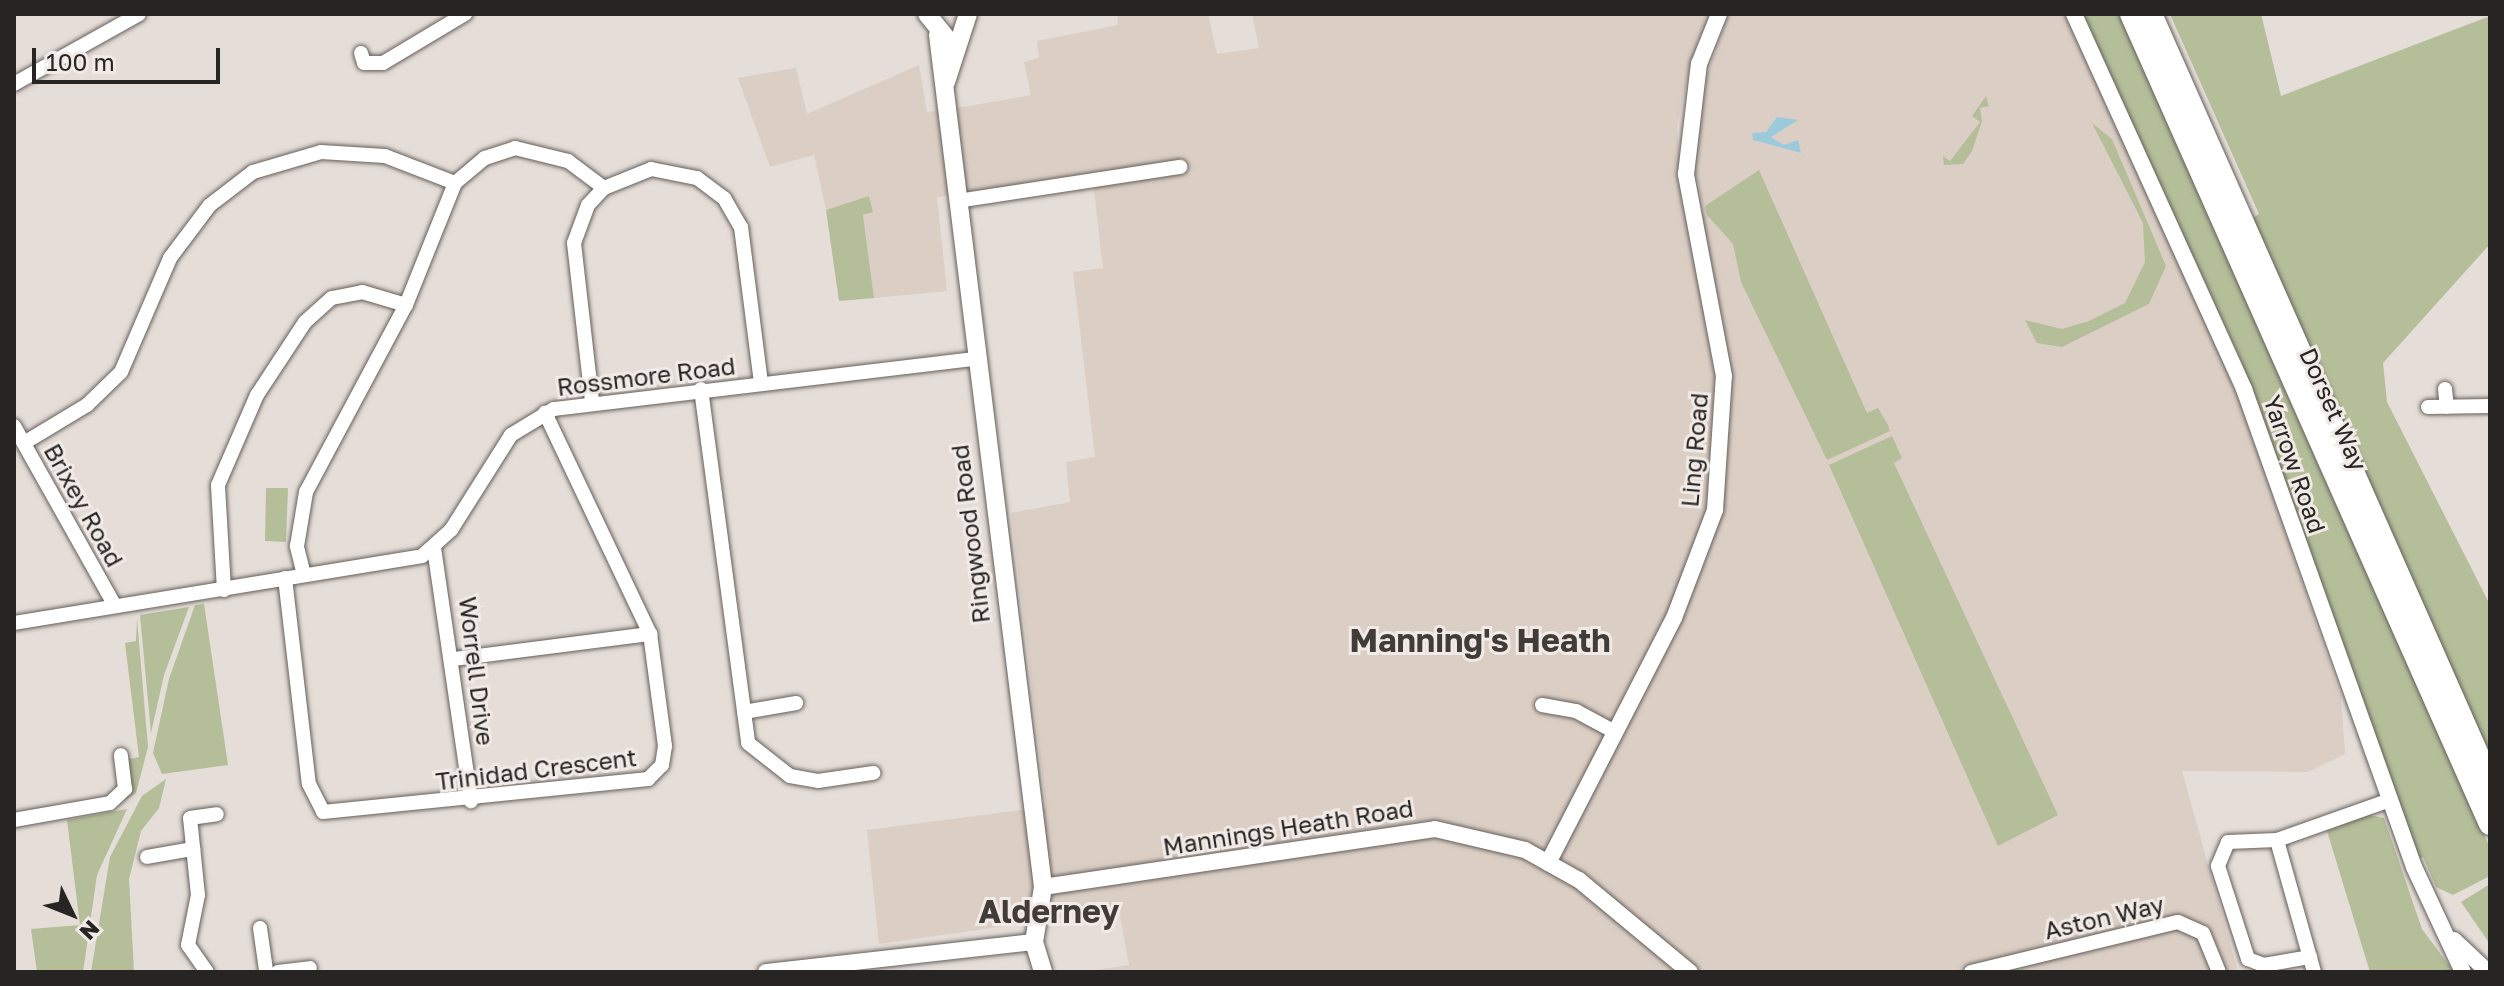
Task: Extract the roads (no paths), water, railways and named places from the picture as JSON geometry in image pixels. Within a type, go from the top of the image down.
[{"type":"highway","name":"Dorset Way","points":[[2131,14],[2490,824]]},
{"type":"highway","name":"Dorset Way","points":[[2151,14],[2490,782]]},
{"type":"main road","points":[[932,20],[969,21]]},
{"type":"main road","name":"Ringwood Road","points":[[932,20],[944,87],[974,359],[1043,887],[1034,942],[1043,972]]},
{"type":"main road","name":"Ringwood Road","points":[[944,87],[969,21]]},
{"type":"street","points":[[14,84],[139,14]]},
{"type":"street","points":[[361,53],[364,63],[383,63],[465,14]]},
{"type":"street","name":"Ling Road","points":[[1548,863],[1694,575],[1720,478],[1722,349],[1686,174],[1692,95],[1719,14]]},
{"type":"street","name":"Yarrow Road","points":[[2074,14],[2244,389],[2425,898],[2450,936],[2488,972]]},
{"type":"street","points":[[304,575],[297,546],[306,492],[406,305],[455,183],[485,158],[515,148],[568,161],[604,188]]},
{"type":"street","points":[[18,435],[87,405],[121,372],[179,242],[253,172],[296,156],[361,151],[455,183]]},
{"type":"street","points":[[592,401],[574,243],[588,205],[604,188],[634,172],[666,167],[724,198],[746,250],[761,384]]},
{"type":"street","points":[[957,201],[1180,167]]},
{"type":"street","points":[[224,590],[218,485],[257,395],[305,322],[332,298],[362,292],[406,305]]},
{"type":"street","name":"Rossmore Road","points":[[434,548],[504,443],[545,413],[592,401],[974,359]]},
{"type":"street","points":[[701,389],[744,712],[755,752],[790,776],[818,781],[873,773]]},
{"type":"street","points":[[2445,389],[2447,407]]},
{"type":"street","points":[[2428,407],[2490,406]]},
{"type":"street","name":"Trinidad Crescent","points":[[285,578],[318,809],[345,815],[654,775],[665,746],[650,634],[545,413]]},
{"type":"street","name":"Brixey Road","points":[[18,435],[115,606]]},
{"type":"street","points":[[14,623],[224,590],[434,548]]},
{"type":"street","name":"Worrell Drive","points":[[434,548],[454,659],[471,801]]},
{"type":"street","points":[[454,659],[650,634]]},
{"type":"street","points":[[744,712],[796,703]]},
{"type":"street","points":[[1542,705],[1576,711],[1615,732]]},
{"type":"street","points":[[14,820],[110,803],[125,789],[121,755]]},
{"type":"street","points":[[2277,840],[2312,964],[2264,965],[2248,959],[2218,866],[2228,842],[2277,840],[2390,800]]},
{"type":"street","points":[[207,972],[188,945],[197,923],[190,818],[217,814]]},
{"type":"street","name":"Mannings Heath Road","points":[[1043,887],[1411,830],[1500,842],[1548,863],[1626,913],[1690,972]]},
{"type":"street","points":[[147,857],[193,849]]},
{"type":"street","name":"Aston Way","points":[[1971,972],[2178,922],[2203,933],[2219,972]]},
{"type":"street","points":[[260,928],[268,971],[310,968]]},
{"type":"street","name":"Yarrow Road","points":[[2450,936],[2463,972]]},
{"type":"street","points":[[776,971],[1034,942]]},
{"type":"water","points":[[1777,117],[1798,120],[1771,137],[1784,145],[1798,140],[1801,153],[1753,140],[1752,133],[1766,132]]},
{"type":"district","name":"Manning's Heath","points":[[1480,640]]},
{"type":"district","name":"Alderney","points":[[1049,911]]}]
